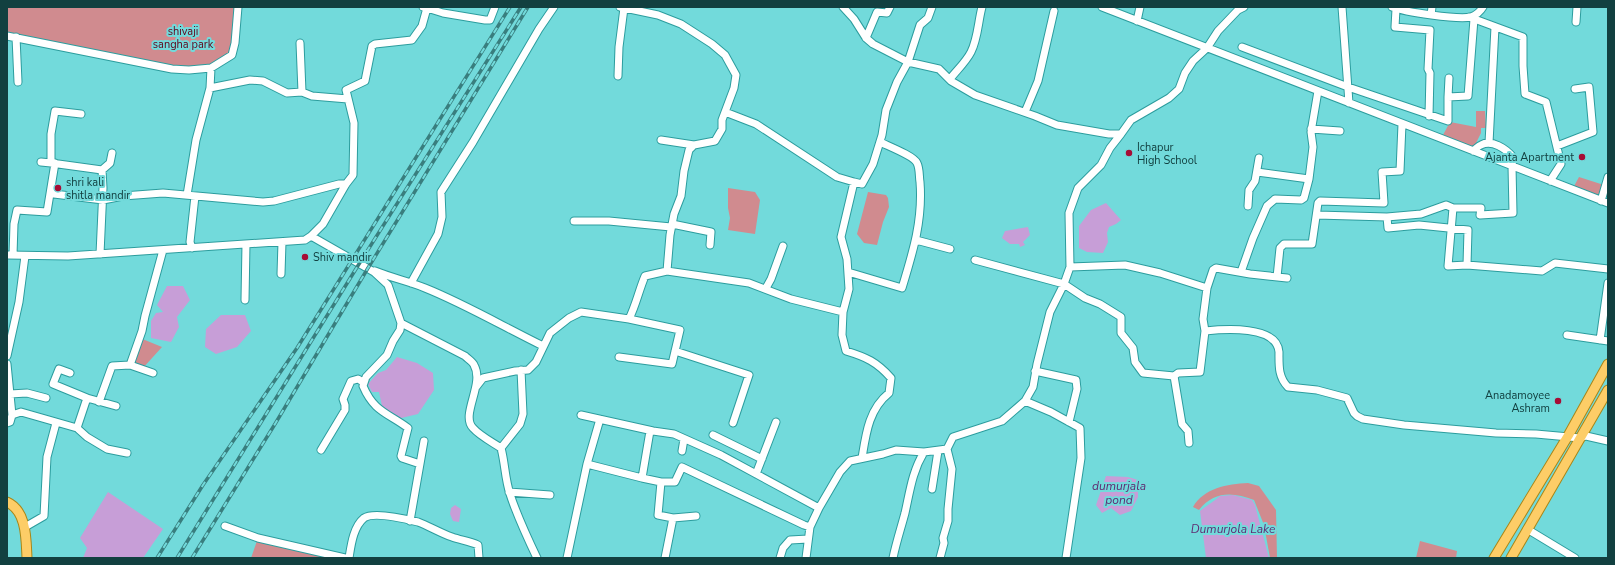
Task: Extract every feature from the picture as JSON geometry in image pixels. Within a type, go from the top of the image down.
[{"type":"main road","points":[[1494,558],[1568,436],[1608,364]]},
{"type":"main road","points":[[1512,558],[1527,529],[1608,390]]},
{"type":"main road","points":[[7,502],[15,507],[25,527],[27,558]]},
{"type":"street","points":[[7,36],[172,69],[189,70],[211,68],[232,55],[235,43],[238,7]]},
{"type":"street","points":[[81,114],[55,111],[51,134],[53,163],[48,212],[17,210],[10,255],[68,256],[305,240],[323,224],[346,184],[354,175],[354,123],[346,90],[365,81],[372,46],[375,44],[412,40],[422,26],[425,8],[443,13],[490,20],[495,7]]},
{"type":"street","points":[[411,283],[438,234],[442,217],[441,192],[539,29],[554,7]]},
{"type":"street","points":[[618,76],[622,7],[650,10],[681,24],[712,44],[725,55],[736,75],[734,88],[722,120],[722,129],[715,141],[694,146],[661,140]]},
{"type":"street","points":[[842,7],[854,19],[866,38],[873,44],[908,62],[939,69],[950,80],[975,95],[1025,112],[1057,126],[1109,134],[1121,134]]},
{"type":"street","points":[[866,38],[877,12],[887,13],[890,7]]},
{"type":"street","points":[[725,112],[756,124],[837,177],[862,184],[873,164],[880,142],[886,110],[897,82],[908,62],[920,24],[928,18],[932,7]]},
{"type":"street","points":[[950,80],[970,54],[975,41],[978,20],[982,7]]},
{"type":"street","points":[[1102,7],[1605,202],[1608,177]]},
{"type":"street","points":[[1138,21],[1140,7]]},
{"type":"street","points":[[1342,7],[1349,103]]},
{"type":"street","points":[[1431,15],[1432,7]]},
{"type":"street","points":[[1471,18],[1483,7]]},
{"type":"street","points":[[1576,22],[1577,7]]},
{"type":"street","points":[[940,558],[944,543],[943,538],[948,521],[952,469],[947,449],[953,437],[1002,421],[1025,401],[1033,387],[1050,312],[1064,284],[1070,267],[1069,213],[1078,188],[1101,165],[1110,148],[1132,120],[1169,98],[1179,90],[1185,73],[1193,61],[1207,48],[1218,31],[1240,8]]},
{"type":"street","points":[[1429,116],[1430,72],[1428,69],[1430,30],[1395,27],[1394,8],[1431,15],[1471,18],[1523,37],[1525,94],[1546,102],[1561,164],[1550,181]]},
{"type":"street","points":[[1025,112],[1038,81],[1054,11]]},
{"type":"street","points":[[1448,97],[1468,96],[1471,18]]},
{"type":"street","points":[[1489,143],[1496,27]]},
{"type":"street","points":[[16,37],[18,82]]},
{"type":"street","points":[[300,43],[302,92]]},
{"type":"street","points":[[1242,46],[1348,88],[1429,116],[1448,121],[1449,78]]},
{"type":"street","points":[[186,195],[196,140],[210,88],[211,68]]},
{"type":"street","points":[[210,88],[250,80],[263,81],[287,92],[302,92],[312,96],[348,99]]},
{"type":"street","points":[[1557,146],[1593,132],[1589,87],[1575,89]]},
{"type":"street","points":[[1241,272],[1253,238],[1267,206],[1275,199],[1301,200],[1304,198],[1309,179],[1313,147],[1311,129],[1318,91]]},
{"type":"street","points":[[1277,276],[1280,248],[1284,244],[1312,244],[1318,204],[1320,201],[1384,203],[1382,172],[1400,171],[1402,124]]},
{"type":"street","points":[[1311,129],[1340,131]]},
{"type":"street","points":[[848,272],[902,288],[916,240],[921,215],[918,164],[912,158],[880,142]]},
{"type":"street","points":[[1317,215],[1387,217],[1421,214],[1446,205],[1453,208],[1480,208],[1480,215],[1513,213],[1512,166],[1514,157],[1507,150],[1489,143],[1481,145],[1473,151]]},
{"type":"street","points":[[667,271],[668,249],[672,225],[681,196],[684,171],[689,150],[694,146]]},
{"type":"street","points":[[41,162],[102,170],[110,163],[112,153]]},
{"type":"street","points":[[1248,206],[1249,190],[1255,181],[1259,158]]},
{"type":"street","points":[[100,254],[103,200],[102,170]]},
{"type":"street","points":[[1257,172],[1309,179]]},
{"type":"street","points":[[854,182],[841,237],[847,259],[849,289],[843,312],[842,335],[846,351],[867,357],[882,368],[891,378],[889,393],[882,398],[871,415],[867,428],[862,458]]},
{"type":"street","points":[[54,194],[103,200],[123,196],[163,193],[262,202],[274,201],[332,186],[346,184]]},
{"type":"street","points":[[192,248],[190,242],[195,196]]},
{"type":"street","points":[[1453,208],[1448,266],[1467,265],[1542,271],[1555,263],[1608,269]]},
{"type":"street","points":[[1387,217],[1388,228],[1418,225],[1468,230],[1467,265]]},
{"type":"street","points":[[574,221],[609,221],[672,225],[710,232],[710,245]]},
{"type":"street","points":[[311,236],[368,268],[388,285],[401,323],[400,330],[387,355],[363,382]]},
{"type":"street","points":[[916,240],[950,248]]},
{"type":"street","points":[[281,274],[282,242]]},
{"type":"street","points":[[245,300],[246,244]]},
{"type":"street","points":[[766,288],[771,280],[783,246]]},
{"type":"street","points":[[130,365],[142,331],[144,316],[163,250]]},
{"type":"street","points":[[7,356],[19,302],[25,256]]},
{"type":"street","points":[[975,260],[1064,284],[1085,298],[1100,304],[1121,317],[1121,333],[1133,348],[1135,362],[1143,372],[1174,376],[1178,372],[1200,372],[1205,330],[1203,319],[1207,288],[1216,268],[1287,278]]},
{"type":"street","points":[[1070,267],[1125,265],[1160,273],[1207,288]]},
{"type":"street","points":[[368,268],[392,278],[411,283],[468,308],[543,346]]},
{"type":"street","points":[[629,319],[635,308],[639,289],[645,276],[667,271],[749,283],[766,288],[791,299],[843,312]]},
{"type":"street","points":[[1600,340],[1608,283]]},
{"type":"street","points":[[476,387],[483,378],[521,370],[528,370],[536,362],[550,333],[558,326],[581,312],[629,319],[680,330],[672,364],[619,357]]},
{"type":"street","points":[[401,323],[465,356],[474,364],[477,374],[476,387],[468,417],[472,428],[501,448],[509,492],[522,528],[537,558]]},
{"type":"street","points":[[1205,330],[1250,331],[1269,336],[1277,344],[1281,376],[1288,387],[1317,390],[1348,398],[1354,413],[1363,419],[1404,425],[1496,433],[1568,436],[1580,438],[1586,436],[1608,441]]},
{"type":"street","points":[[1567,336],[1608,341]]},
{"type":"street","points":[[675,350],[748,374],[749,376],[733,423]]},
{"type":"street","points":[[7,364],[12,415],[10,422],[7,423]]},
{"type":"street","points":[[98,402],[112,366],[130,365],[153,373]]},
{"type":"street","points":[[70,373],[59,369],[53,384],[98,402],[116,406]]},
{"type":"street","points":[[501,448],[520,424],[523,414],[521,370]]},
{"type":"street","points":[[1036,371],[1076,380],[1077,389],[1069,422]]},
{"type":"street","points":[[1174,376],[1182,424],[1188,431],[1189,443]]},
{"type":"street","points":[[320,450],[345,410],[343,399],[351,381],[358,379],[363,382],[366,393],[380,411],[408,428],[401,456],[402,458],[420,464]]},
{"type":"street","points":[[10,394],[28,394],[46,398]]},
{"type":"street","points":[[77,428],[87,398]]},
{"type":"street","points":[[1025,401],[1051,412],[1080,428],[1081,458],[1066,558]]},
{"type":"street","points":[[12,415],[21,412],[77,428],[87,437],[107,449],[127,453]]},
{"type":"street","points":[[581,415],[650,431],[674,434],[721,455],[819,508]]},
{"type":"street","points":[[567,558],[587,464],[600,419]]},
{"type":"street","points":[[756,474],[776,422]]},
{"type":"street","points":[[25,527],[44,516],[47,457],[56,423]]},
{"type":"street","points":[[642,478],[650,431]]},
{"type":"street","points":[[713,435],[762,459]]},
{"type":"street","points":[[682,451],[684,439]]},
{"type":"street","points":[[410,521],[424,442]]},
{"type":"street","points":[[806,558],[810,527],[840,472],[850,461],[896,450],[924,452],[947,449]]},
{"type":"street","points":[[932,489],[938,451]]},
{"type":"street","points":[[893,558],[912,478],[924,452]]},
{"type":"street","points":[[587,464],[661,482],[675,482],[682,467],[810,527]]},
{"type":"street","points":[[661,482],[658,514],[673,518],[696,516]]},
{"type":"street","points":[[509,492],[550,495]]},
{"type":"street","points":[[349,558],[352,539],[357,526],[363,518],[372,515],[410,521],[429,527],[454,538],[478,545],[479,558]]},
{"type":"street","points":[[665,558],[673,518]]},
{"type":"street","points":[[225,526],[258,538],[345,558]]},
{"type":"street","points":[[1527,529],[1575,558]]},
{"type":"street","points":[[780,558],[783,548],[790,540],[808,540]]},
{"type":"green space","name":"shivaji sangha park","points":[[7,7],[235,7],[230,52],[212,64],[182,69],[7,33]]},
{"type":"green space","points":[[1476,111],[1485,111],[1486,128],[1481,128],[1481,133],[1473,149],[1443,135],[1450,122],[1476,127]]},
{"type":"green space","points":[[1579,177],[1607,186],[1602,198],[1573,188]]},
{"type":"green space","points":[[728,188],[755,192],[760,200],[755,234],[728,230],[730,218],[728,208]]},
{"type":"green space","points":[[868,192],[886,195],[888,198],[889,207],[883,222],[877,245],[864,243],[857,234]]},
{"type":"green space","points":[[140,338],[162,347],[143,368],[131,365]]},
{"type":"green space","points":[[1248,483],[1259,486],[1276,510],[1277,558],[1270,558],[1264,525],[1254,500],[1246,497],[1224,495],[1211,499],[1199,510],[1193,507],[1203,495],[1210,491],[1232,484]]},
{"type":"green space","points":[[258,538],[342,558],[251,558]]},
{"type":"green space","points":[[1420,541],[1457,551],[1456,558],[1416,558]]},
{"type":"water","points":[[1106,203],[1121,220],[1109,227],[1107,233],[1108,242],[1103,253],[1087,252],[1079,248],[1079,226],[1091,210]]},
{"type":"water","points":[[1028,227],[1030,235],[1023,242],[1025,245],[1020,247],[1019,244],[1010,244],[1002,238],[1005,231]]},
{"type":"water","points":[[167,286],[183,286],[190,300],[177,317],[179,327],[171,342],[151,338],[151,321],[156,313],[163,312],[157,305]]},
{"type":"water","points":[[221,315],[245,315],[251,331],[237,347],[216,354],[205,347],[206,329]]},
{"type":"water","points":[[397,357],[417,363],[433,373],[434,390],[418,414],[397,419],[382,406],[379,392],[372,392],[368,384],[378,373],[386,370]]},
{"type":"water","name":"dumurjala pond","points":[[1106,476],[1128,477],[1138,480],[1138,497],[1131,511],[1120,515],[1111,508],[1102,513],[1096,505]]},
{"type":"water","points":[[108,492],[163,529],[143,558],[83,558],[87,548],[80,538]]},
{"type":"water","name":"Dumurjola Lake","points":[[1233,495],[1252,500],[1255,505],[1269,558],[1206,558],[1200,511],[1220,496]]},
{"type":"water","points":[[455,505],[461,509],[459,522],[453,521],[450,514],[451,508]]},
{"type":"railway","points":[[157,558],[203,485],[297,348],[510,7]]},
{"type":"railway","points":[[177,558],[359,264],[521,7]]},
{"type":"railway","points":[[192,558],[528,7]]},
{"type":"place","name":"Ichapur High School","points":[[1129,153]]},
{"type":"place","name":"Ajanta Apartment","points":[[1582,157]]},
{"type":"place","name":"shri kali shitla mandir","points":[[58,188]]},
{"type":"place","name":"Shiv mandir","points":[[305,257]]},
{"type":"place","name":"Anadamoyee Ashram","points":[[1558,401]]}]
